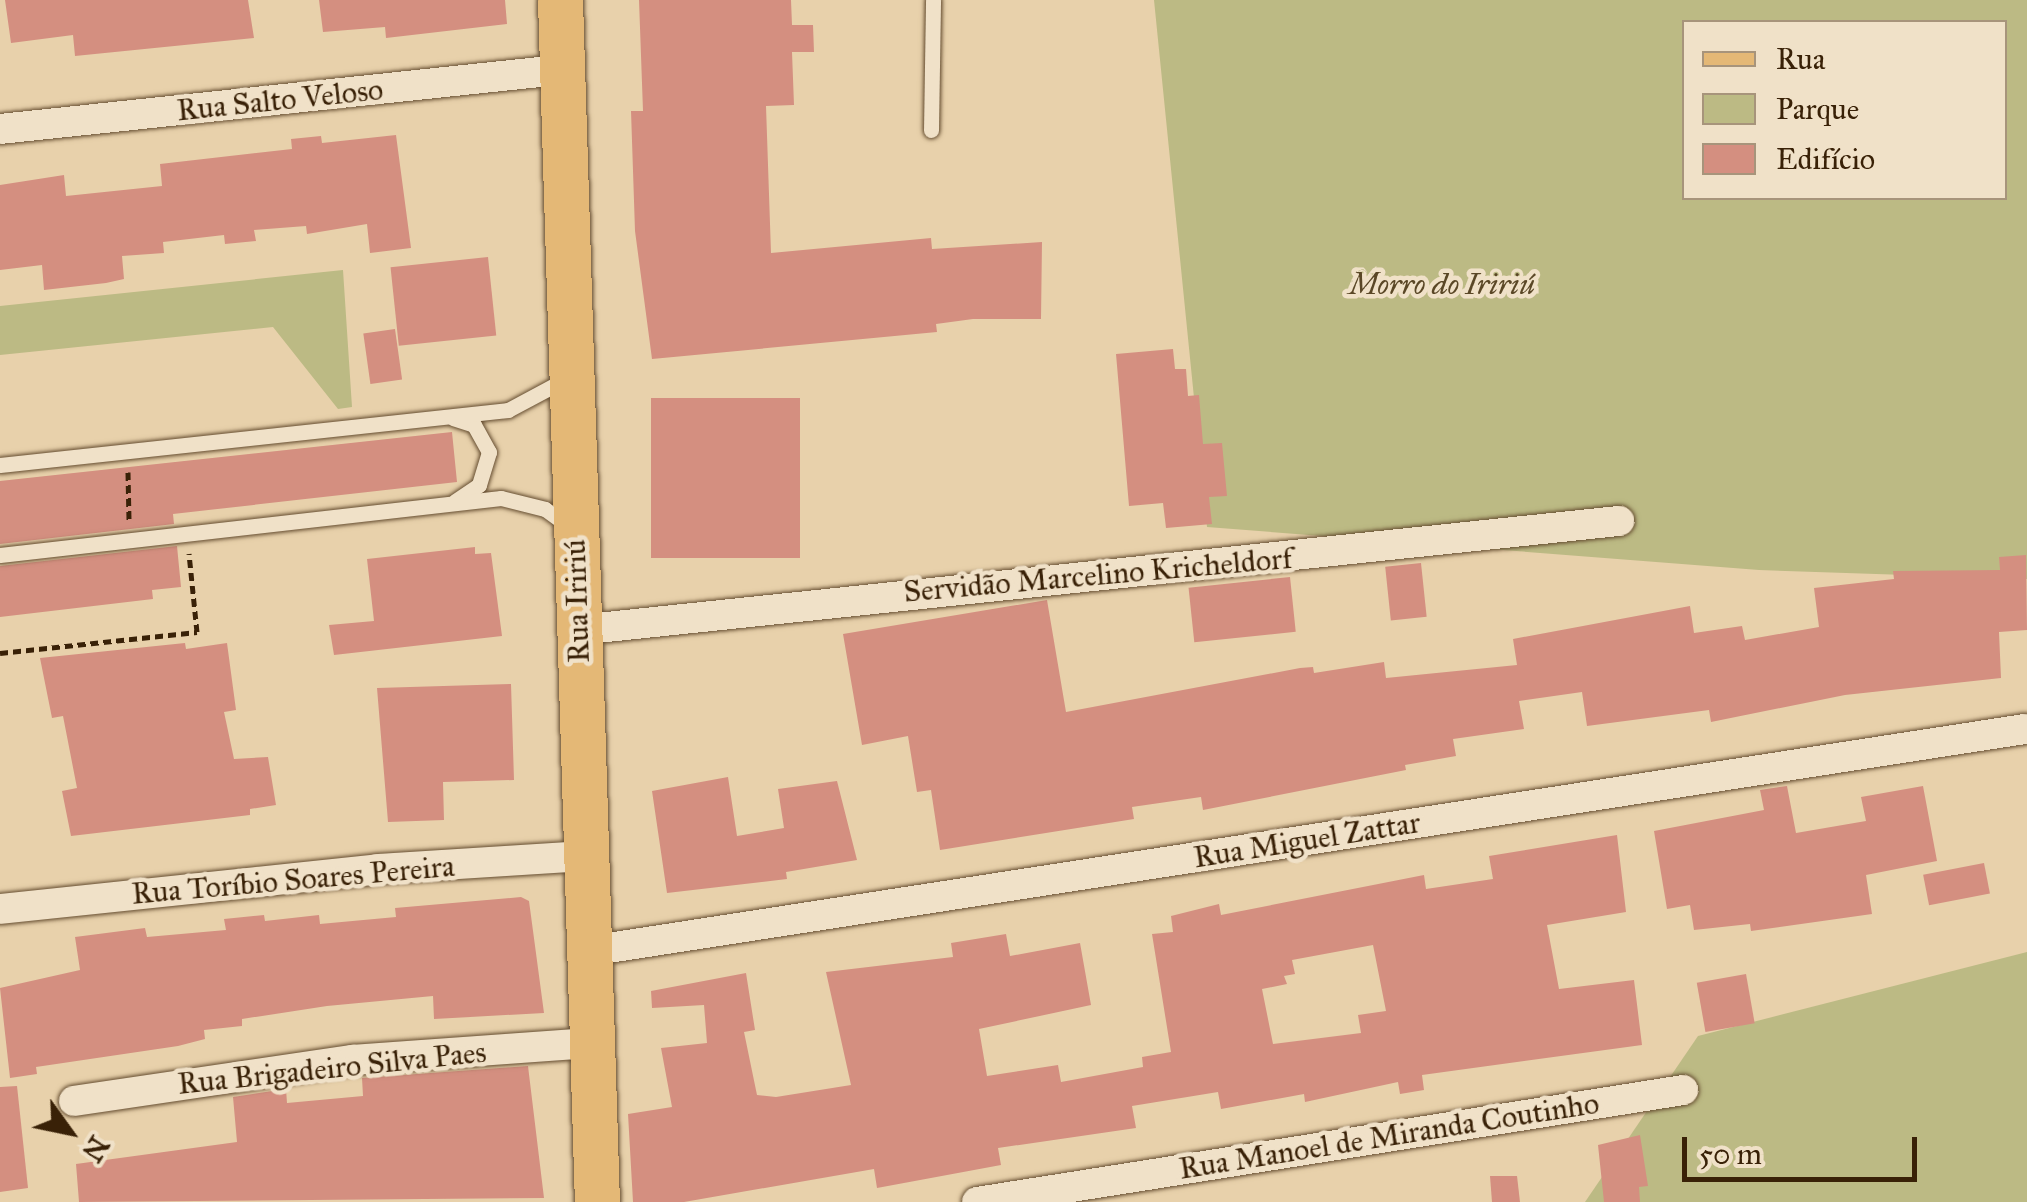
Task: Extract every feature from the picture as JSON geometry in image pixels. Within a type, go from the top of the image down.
[{"type":"main road","name":"Rua Iririú","points":[[560,0],[597,1202]]},
{"type":"street","name":"Rua Salto Veloso","points":[[0,129],[560,70]]},
{"type":"street","name":"Servidão Marcelino Kricheldorf","points":[[578,630],[1618,521]]},
{"type":"street","name":"Rua Miguel Zattar","points":[[589,951],[2025,729]]},
{"type":"street","name":"Rua Toríbio Soares Pereira","points":[[0,910],[378,869],[586,856]]},
{"type":"street","name":"Rua Brigadeiro Silva Paes","points":[[74,1101],[353,1060],[592,1043]]},
{"type":"street","name":"Rua Manoel de Miranda Coutinho","points":[[976,1202],[1683,1090]]},
{"type":"lane","points":[[931,130],[933,0]]},
{"type":"lane","points":[[0,465],[524,407],[570,376]]},
{"type":"lane","points":[[444,417],[474,425],[489,452],[479,484],[452,503]]},
{"type":"lane","points":[[0,555],[452,503],[521,500],[575,531]]},
{"type":"path","points":[[128,452],[129,539]]},
{"type":"path","points":[[0,654],[197,632],[188,550]]},
{"type":"green space","name":"Morro do Iririú","points":[[1154,0],[2027,0],[2027,579],[1759,570],[1207,527]]},
{"type":"green space","points":[[343,270],[352,407],[338,409],[273,327],[0,355],[0,306]]},
{"type":"green space","points":[[2027,952],[2027,1202],[1585,1202],[1698,1036]]},
{"type":"building","points":[[5,0],[248,0],[254,38],[75,56],[73,35],[11,43]]},
{"type":"building","points":[[319,0],[505,0],[507,24],[386,38],[385,27],[323,32]]},
{"type":"building","points":[[639,0],[791,0],[792,25],[813,25],[814,52],[792,52],[794,105],[766,106],[771,253],[931,238],[932,249],[1042,242],[1041,319],[973,319],[936,324],[937,332],[652,359],[635,231],[631,111],[643,111]]},
{"type":"building","points":[[396,135],[411,248],[370,253],[367,224],[307,234],[306,226],[254,230],[256,241],[225,244],[224,235],[163,242],[164,253],[122,256],[124,279],[106,283],[44,290],[42,265],[0,270],[0,185],[64,175],[66,196],[162,186],[160,164],[292,149],[291,139],[321,136],[322,143]]},
{"type":"building","points":[[488,257],[496,336],[399,346],[391,267]]},
{"type":"building","points":[[395,329],[402,380],[370,384],[363,333]]},
{"type":"building","points":[[1173,349],[1175,369],[1186,369],[1188,396],[1199,395],[1203,444],[1222,443],[1227,496],[1209,497],[1212,524],[1166,528],[1163,503],[1129,506],[1116,354]]},
{"type":"building","points":[[651,398],[800,398],[800,558],[651,558]]},
{"type":"building","points":[[452,432],[457,482],[173,514],[174,524],[0,544],[0,481]]},
{"type":"building","points":[[177,546],[181,587],[152,590],[153,599],[0,617],[0,566]]},
{"type":"building","points":[[475,547],[475,554],[491,553],[502,636],[334,655],[329,625],[374,621],[367,559]]},
{"type":"building","points":[[2026,555],[2027,630],[1999,632],[2001,678],[1845,695],[1711,722],[1709,710],[1587,726],[1582,692],[1519,701],[1524,729],[1453,739],[1456,756],[1405,765],[1406,770],[1203,810],[1201,797],[1132,807],[1134,819],[940,850],[931,790],[917,792],[908,736],[862,745],[843,634],[1047,600],[1066,712],[1300,668],[1313,667],[1314,673],[1384,662],[1386,678],[1517,665],[1513,639],[1690,606],[1694,633],[1742,626],[1745,640],[1819,627],[1814,588],[1894,579],[1893,571],[2000,570],[1999,557]]},
{"type":"building","points":[[1421,563],[1427,617],[1391,620],[1385,567]]},
{"type":"building","points":[[1290,577],[1296,632],[1194,642],[1189,588]]},
{"type":"building","points":[[185,643],[186,649],[227,643],[236,710],[224,712],[234,759],[268,757],[276,805],[250,809],[250,815],[71,836],[62,791],[77,788],[63,716],[52,718],[40,658]]},
{"type":"building","points":[[511,684],[514,780],[443,782],[444,820],[388,822],[377,688]]},
{"type":"building","points":[[728,777],[737,836],[784,828],[778,789],[837,781],[857,860],[786,872],[787,879],[667,893],[652,791]]},
{"type":"building","points":[[1787,786],[1796,833],[1866,821],[1861,797],[1923,786],[1937,861],[1866,875],[1872,914],[1751,931],[1750,924],[1694,930],[1690,905],[1667,909],[1654,831],[1764,810],[1760,790]]},
{"type":"building","points":[[1617,835],[1626,912],[1547,925],[1559,989],[1634,980],[1642,1045],[1422,1075],[1424,1090],[1400,1094],[1398,1082],[1305,1102],[1304,1094],[1221,1109],[1218,1092],[1132,1106],[1136,1128],[998,1148],[1001,1165],[877,1188],[874,1169],[684,1202],[633,1202],[628,1114],[672,1107],[661,1048],[707,1043],[704,1005],[652,1008],[651,991],[746,973],[755,1030],[744,1032],[757,1095],[776,1097],[851,1085],[826,972],[953,957],[951,943],[1006,934],[1010,956],[1080,943],[1091,1005],[979,1029],[987,1076],[1058,1065],[1061,1082],[1143,1067],[1142,1057],[1171,1052],[1152,934],[1173,932],[1171,916],[1219,904],[1221,915],[1424,875],[1426,889],[1493,879],[1489,856]],"holes":[[[1373,945],[1386,1011],[1358,1015],[1361,1033],[1273,1044],[1262,989],[1287,984],[1284,976],[1295,974],[1292,960]]]},
{"type":"building","points":[[1984,863],[1990,893],[1929,905],[1923,875]]},
{"type":"building","points":[[521,897],[529,901],[544,1013],[434,1019],[433,996],[327,1006],[242,1019],[242,1026],[204,1030],[205,1039],[178,1046],[36,1067],[37,1074],[10,1078],[0,988],[80,970],[75,937],[145,928],[147,937],[226,930],[224,919],[264,915],[265,921],[319,915],[320,924],[396,917],[395,908]]},
{"type":"building","points":[[1746,974],[1755,1023],[1705,1032],[1697,983]]},
{"type":"building","points":[[528,1066],[544,1198],[79,1202],[76,1164],[237,1142],[233,1097],[286,1089],[287,1103],[363,1096],[362,1078]]},
{"type":"building","points":[[17,1086],[28,1188],[0,1192],[0,1087]]},
{"type":"building","points":[[1640,1135],[1648,1186],[1639,1187],[1640,1202],[1604,1202],[1598,1145]]},
{"type":"building","points":[[1490,1176],[1517,1176],[1520,1202],[1492,1202]]}]
